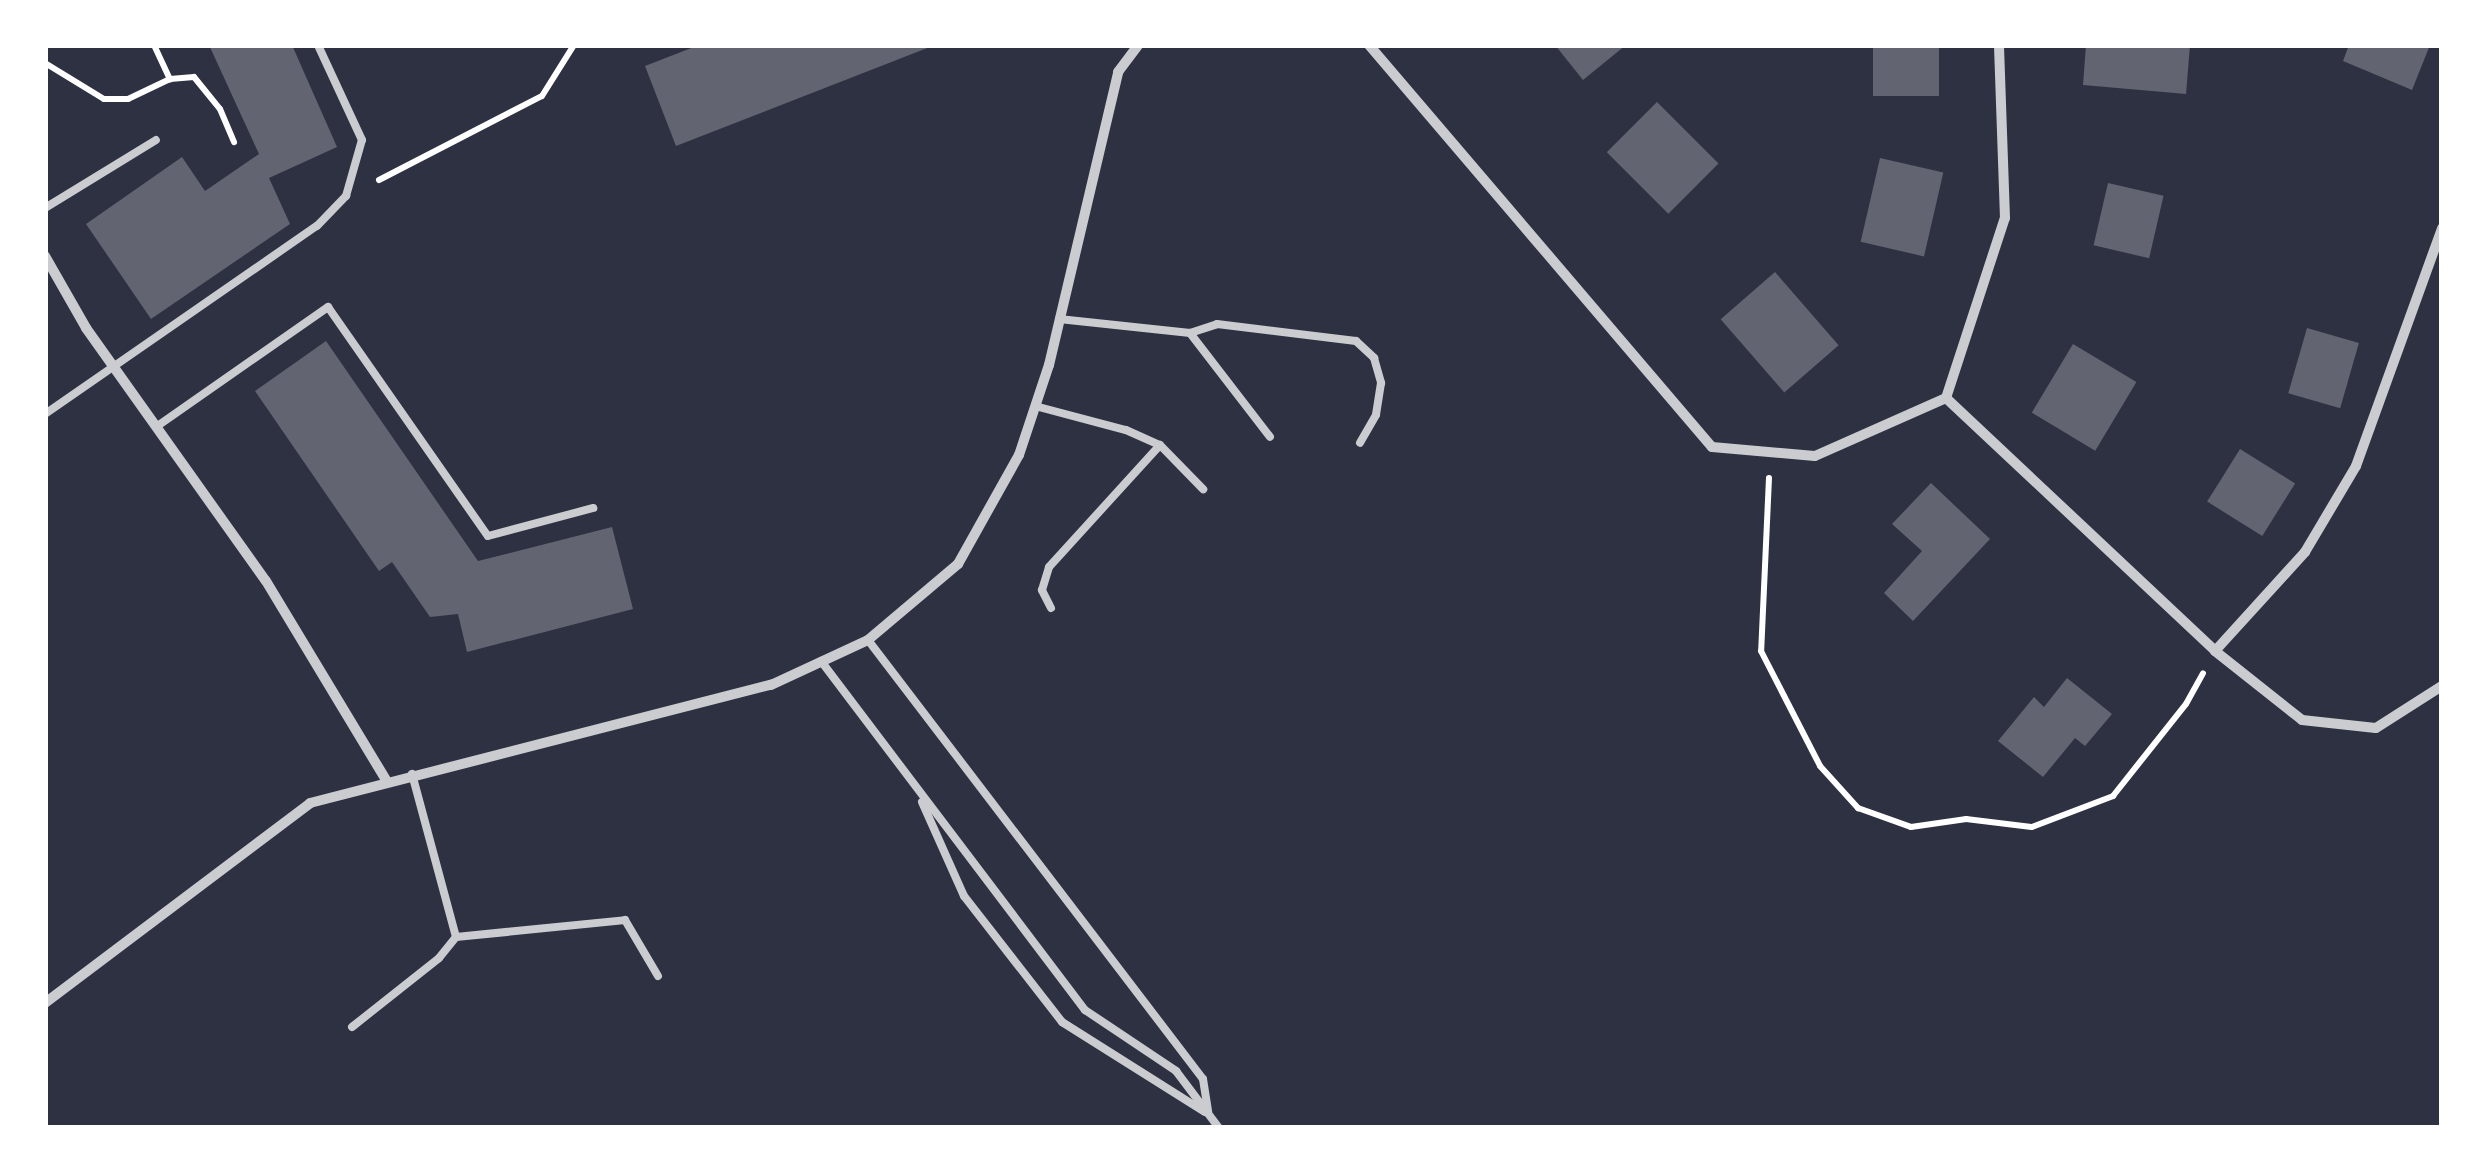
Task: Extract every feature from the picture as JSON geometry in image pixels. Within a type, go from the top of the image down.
[{"type":"street","points":[[45,1002],[310,803],[386,780],[771,685],[868,640],[958,564],[1019,455],[1060,320],[1118,72],[1138,45]]},
{"type":"street","points":[[1369,45],[1712,447],[1815,456],[1946,398],[2004,218],[1999,45]]},
{"type":"street","points":[[2216,651],[2304,552],[2356,466],[2442,228]]},
{"type":"street","points":[[45,256],[114,367],[266,581],[386,780]]},
{"type":"street","points":[[1946,398],[2216,651],[2302,720],[2332,727],[2376,728],[2442,686]]},
{"type":"lane","points":[[45,414],[318,226],[346,196],[362,140],[318,45]]},
{"type":"lane","points":[[45,208],[156,140]]},
{"type":"lane","points":[[156,427],[328,307],[488,536],[594,508]]},
{"type":"lane","points":[[1060,320],[1190,333],[1216,324],[1356,341],[1374,358],[1382,383],[1376,415],[1360,443]]},
{"type":"lane","points":[[1190,333],[1270,437]]},
{"type":"lane","points":[[1035,406],[1126,430],[1160,445],[1203,489]]},
{"type":"lane","points":[[1051,608],[1042,590],[1049,567],[1160,445]]},
{"type":"lane","points":[[868,640],[1202,1078],[1209,1114]]},
{"type":"lane","points":[[822,661],[1085,1010],[1176,1070],[1219,1128]]},
{"type":"lane","points":[[412,774],[456,937]]},
{"type":"lane","points":[[915,786],[964,896],[1062,1022],[1209,1114]]},
{"type":"lane","points":[[352,1027],[439,958],[456,937],[625,920],[658,976]]},
{"type":"path","points":[[154,45],[170,79]]},
{"type":"path","points":[[346,196],[542,96],[574,45]]},
{"type":"path","points":[[45,63],[104,99],[128,99],[170,79],[194,78],[220,109],[234,142]]},
{"type":"path","points":[[1771,452],[1761,652],[1820,766],[1858,808],[1911,827],[1966,820],[2032,827],[2113,796],[2186,704],[2216,651]]},
{"type":"building","points":[[209,45],[292,45],[337,147],[269,178],[290,224],[151,319],[86,224],[182,157],[205,191],[259,154]]},
{"type":"building","points":[[699,45],[935,45],[676,146],[645,66]]},
{"type":"building","points":[[1555,45],[1626,45],[1583,80]]},
{"type":"building","points":[[1873,45],[1939,45],[1939,96],[1873,96]]},
{"type":"building","points":[[2086,45],[2190,45],[2186,94],[2083,85]]},
{"type":"building","points":[[2349,45],[2430,45],[2412,90],[2343,61]]},
{"type":"building","points":[[1657,102],[1719,164],[1668,214],[1607,152]]},
{"type":"building","points":[[1880,158],[1943,173],[1924,256],[1861,242]]},
{"type":"building","points":[[2108,183],[2164,196],[2149,258],[2094,245]]},
{"type":"building","points":[[1775,272],[1839,345],[1784,392],[1721,319]]},
{"type":"building","points":[[2307,328],[2359,343],[2340,408],[2288,393]]},
{"type":"building","points":[[326,341],[478,561],[612,527],[633,609],[467,652],[458,614],[430,617],[392,562],[379,571],[255,391]]},
{"type":"building","points":[[2073,344],[2136,382],[2095,451],[2032,413]]},
{"type":"building","points":[[2240,449],[2295,483],[2262,536],[2207,502]]},
{"type":"building","points":[[1931,483],[1990,539],[1913,621],[1884,593],[1922,551],[1892,524]]},
{"type":"building","points":[[2067,678],[2112,714],[2085,746],[2075,738],[2043,777],[1998,741],[2034,697],[2044,707]]}]
